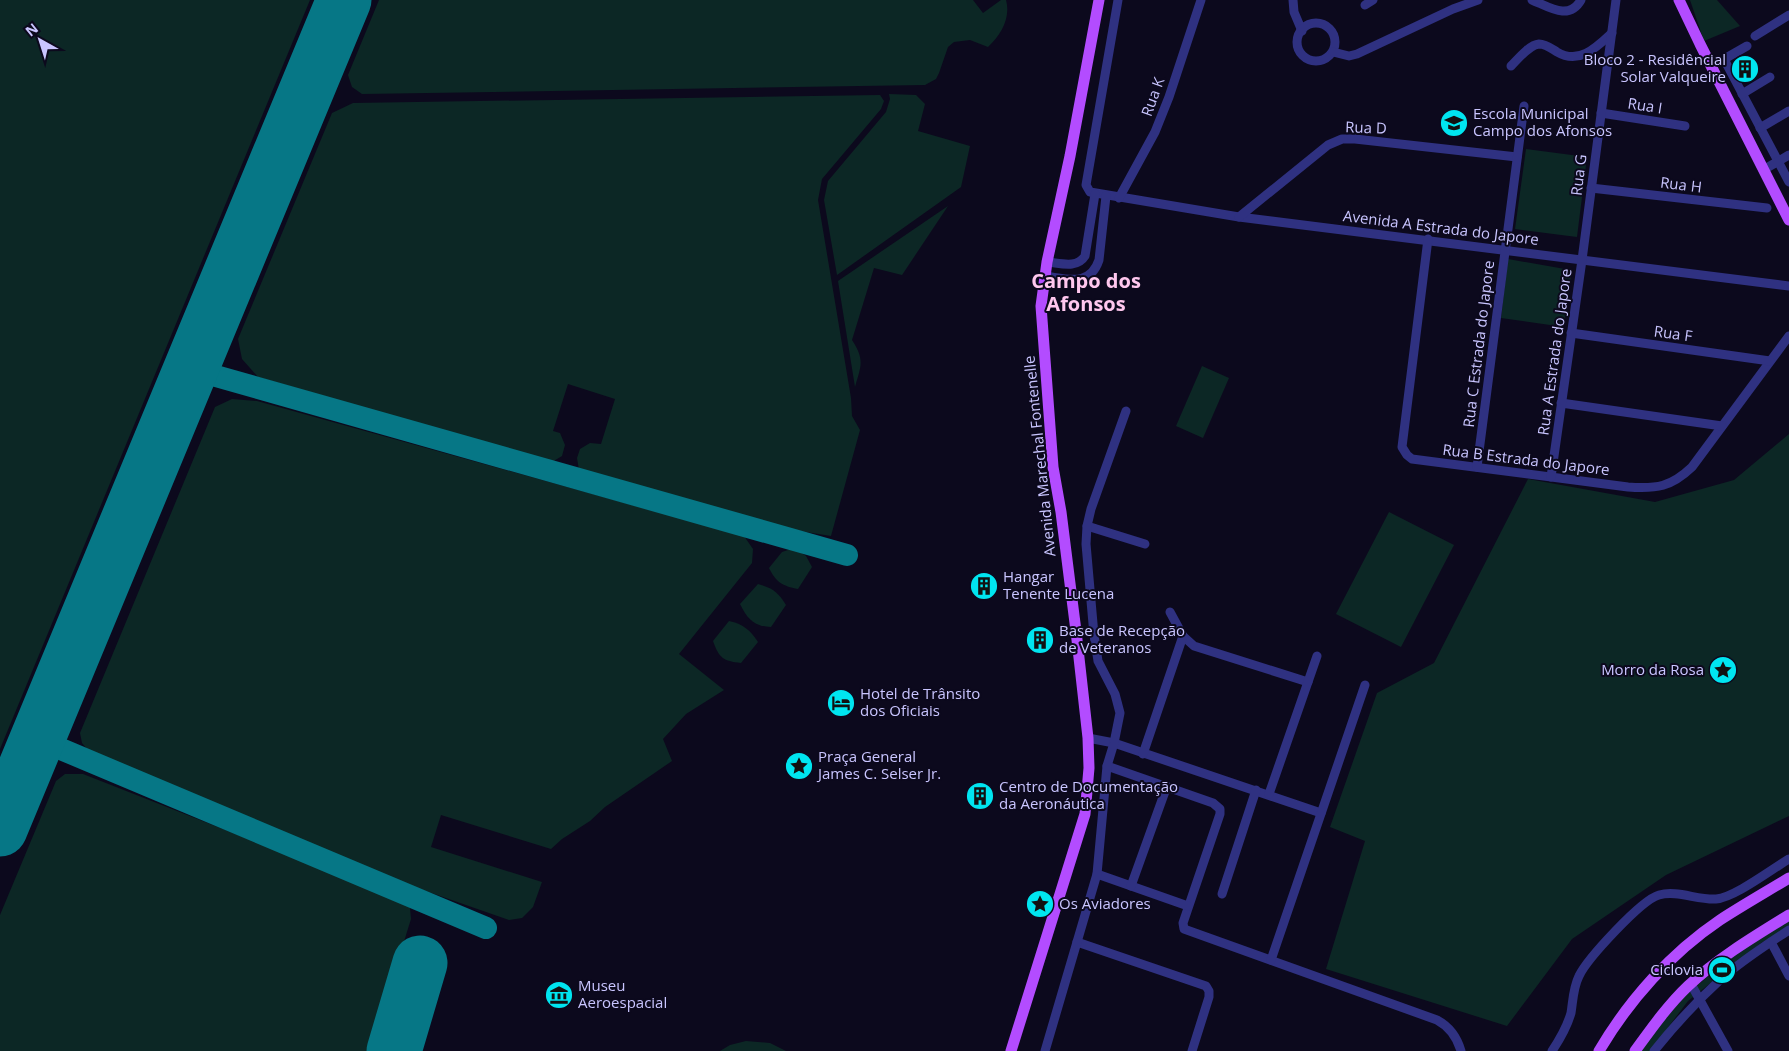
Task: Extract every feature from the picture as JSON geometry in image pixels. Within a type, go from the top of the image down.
[{"type":"main road","name":"Avenida Marechal Fontenelle","points":[[1011,1051],[1084,814],[1089,768],[1088,738],[1061,512],[1053,467],[1041,306],[1047,262],[1070,156],[1099,0]]},
{"type":"main road","points":[[1681,1],[1762,170],[1789,220]]},
{"type":"main road","points":[[1599,1051],[1610,1032],[1642,992],[1682,950],[1719,921],[1789,878]]},
{"type":"main road","points":[[1635,1051],[1666,1010],[1691,984],[1708,969],[1746,942],[1789,915]]},
{"type":"street","points":[[1047,262],[1076,265],[1082,262],[1085,256],[1093,193],[1086,185],[1118,0]]},
{"type":"street","name":"Rua K","points":[[1119,198],[1155,132],[1169,97],[1201,0]]},
{"type":"street","points":[[1293,0],[1294,12],[1302,31]]},
{"type":"street","points":[[1333,52],[1349,56],[1357,54],[1453,9],[1478,0]]},
{"type":"street","points":[[1532,0],[1549,4],[1562,12],[1573,9],[1582,0]]},
{"type":"street","name":"Rua G","points":[[1582,260],[1616,0]]},
{"type":"street","points":[[1755,36],[1788,18]]},
{"type":"street","points":[[1318,23],[1325,25],[1335,37],[1336,45],[1333,52],[1326,59],[1317,62],[1308,60],[1301,54],[1297,46],[1298,36],[1310,24],[1318,23]]},
{"type":"street","points":[[1511,66],[1534,46],[1540,44],[1563,55],[1578,57],[1600,45],[1612,33]]},
{"type":"street","points":[[1747,46],[1726,58],[1725,61],[1789,182]]},
{"type":"street","points":[[1742,94],[1770,77]]},
{"type":"street","name":"Rua C Estrada do Japore","points":[[1477,467],[1524,106]]},
{"type":"street","points":[[1760,128],[1789,111]]},
{"type":"street","name":"Rua I","points":[[1601,113],[1685,126]]},
{"type":"street","name":"Rua D","points":[[1239,217],[1317,153],[1342,139],[1517,157]]},
{"type":"street","points":[[1762,170],[1789,155]]},
{"type":"street","name":"Rua H","points":[[1592,188],[1767,208]]},
{"type":"street","name":"Avenida A Estrada do Japore","points":[[1093,193],[1239,217],[1428,239],[1789,286]]},
{"type":"street","points":[[1045,276],[1079,280],[1085,278],[1097,268],[1106,196]]},
{"type":"street","points":[[1090,221],[1103,223]]},
{"type":"street","name":"Rua B Estrada do Japore","points":[[1428,239],[1402,447],[1406,455],[1412,459],[1628,487],[1661,487],[1671,483],[1692,467],[1789,336]]},
{"type":"street","name":"Rua A Estrada do Japore","points":[[1551,477],[1582,260]]},
{"type":"street","points":[[1082,262],[1092,273]]},
{"type":"street","name":"Rua F","points":[[1571,333],[1770,362]]},
{"type":"street","points":[[1561,403],[1722,426]]},
{"type":"street","points":[[1045,1051],[1097,874],[1107,766],[1120,713],[1115,694],[1098,661],[1091,602],[1086,526],[1126,411]]},
{"type":"street","points":[[1086,526],[1146,544]]},
{"type":"street","points":[[1170,612],[1183,636],[1194,646],[1308,682]]},
{"type":"street","points":[[1142,754],[1183,636]]},
{"type":"street","points":[[1269,794],[1317,656]]},
{"type":"street","points":[[1271,960],[1364,685]]},
{"type":"street","points":[[1088,738],[1114,743],[1321,813]]},
{"type":"street","points":[[1107,766],[1213,803],[1220,809],[1220,814],[1188,906],[1183,923],[1184,929],[1437,1020],[1446,1025],[1452,1032],[1461,1051]]},
{"type":"street","points":[[1132,886],[1167,786]]},
{"type":"street","points":[[1222,894],[1256,790]]},
{"type":"street","points":[[1552,1051],[1566,1028],[1576,985],[1584,967],[1632,913],[1658,895],[1670,894],[1722,898],[1789,859]]},
{"type":"street","points":[[1097,874],[1188,906]]},
{"type":"street","points":[[1654,1051],[1700,999],[1721,979],[1750,956],[1789,930]]},
{"type":"street","points":[[1077,942],[1206,986],[1209,996],[1192,1051]]},
{"type":"street","points":[[1771,942],[1789,976]]},
{"type":"street","points":[[1691,984],[1728,1051]]},
{"type":"green space","points":[[0,0],[310,0],[0,749]]},
{"type":"green space","points":[[379,0],[973,0],[983,13],[1001,0],[1006,0],[1007,13],[1001,32],[988,47],[970,40],[954,42],[948,47],[936,79],[925,85],[362,94],[352,87],[348,75]]},
{"type":"green space","points":[[1690,0],[1717,0],[1740,26],[1704,41]]},
{"type":"green space","points":[[889,94],[916,95],[925,104],[918,131],[970,146],[961,187],[837,275],[824,200],[828,181],[886,112],[890,99]]},
{"type":"green space","points":[[880,95],[884,101],[881,109],[822,179],[818,200],[851,398],[852,416],[860,430],[831,536],[781,528],[579,470],[577,458],[580,449],[590,443],[601,444],[615,399],[568,384],[553,431],[560,433],[565,445],[562,456],[552,462],[258,377],[242,359],[238,339],[332,113],[353,103]]},
{"type":"green space","points":[[1526,149],[1587,157],[1577,237],[1515,229]]},
{"type":"green space","points":[[948,206],[902,275],[874,268],[852,340],[859,353],[861,363],[855,387],[838,281]]},
{"type":"green space","points":[[1508,259],[1565,269],[1571,275],[1564,327],[1501,318]]},
{"type":"green space","points":[[1202,366],[1229,378],[1203,438],[1176,426]]},
{"type":"green space","points":[[232,399],[257,401],[744,536],[753,549],[752,563],[679,654],[724,690],[686,714],[663,739],[672,761],[605,807],[590,821],[562,839],[551,849],[441,815],[431,847],[542,882],[533,907],[522,918],[509,920],[420,889],[91,754],[82,743],[80,733],[215,407]]},
{"type":"green space","points":[[1789,434],[1789,816],[1666,875],[1572,939],[1507,1026],[1326,969],[1365,841],[1330,827],[1377,693],[1434,663],[1528,479],[1655,502],[1734,480]]},
{"type":"green space","points":[[1389,512],[1454,545],[1401,647],[1336,614]]},
{"type":"green space","points":[[794,548],[806,556],[812,567],[798,589],[780,583],[769,568],[782,552]]},
{"type":"green space","points":[[758,584],[775,591],[786,605],[771,627],[756,624],[746,614],[740,604]]},
{"type":"green space","points":[[729,621],[746,628],[758,642],[741,663],[722,658],[713,641]]},
{"type":"green space","points":[[65,774],[83,774],[406,901],[410,908],[411,919],[370,1051],[0,1051],[0,915],[56,781]]},
{"type":"green space","name":"Ciclovia","points":[[1789,917],[1789,927],[1761,943],[1688,1001],[1650,1051],[1638,1051],[1684,996],[1755,938]]},
{"type":"green space","points":[[746,1041],[770,1043],[786,1051],[720,1051],[730,1045]]},
{"type":"taxiway","points":[[191,369],[847,555]]},
{"type":"taxiway","points":[[37,739],[486,928]]},
{"type":"runway","points":[[0,829],[344,0]]},
{"type":"runway","points":[[394,1051],[420,963]]},
{"type":"place","name":"Bloco 2 - Residêncial Solar Valqueire","points":[[1745,69]]},
{"type":"place","name":"Escola Municipal Campo dos Afonsos","points":[[1454,123]]},
{"type":"place","name":"Hangar Tenente Lucena","points":[[984,586]]},
{"type":"place","name":"Base de Recepção de Veteranos","points":[[1040,640]]},
{"type":"place","name":"Morro da Rosa","points":[[1723,670]]},
{"type":"place","name":"Hotel de Trânsito dos Oficiais","points":[[841,703]]},
{"type":"place","name":"Praça General James C. Selser Jr.","points":[[799,766]]},
{"type":"place","name":"Centro de Documentação da Aeronáutica","points":[[980,796]]},
{"type":"place","name":"Os Aviadores","points":[[1040,904]]},
{"type":"place","name":"Ciclovia","points":[[1722,970]]},
{"type":"place","name":"Museu Aeroespacial","points":[[559,995]]},
{"type":"district","name":"Campo dos Afonsos","points":[[1086,292]]}]
